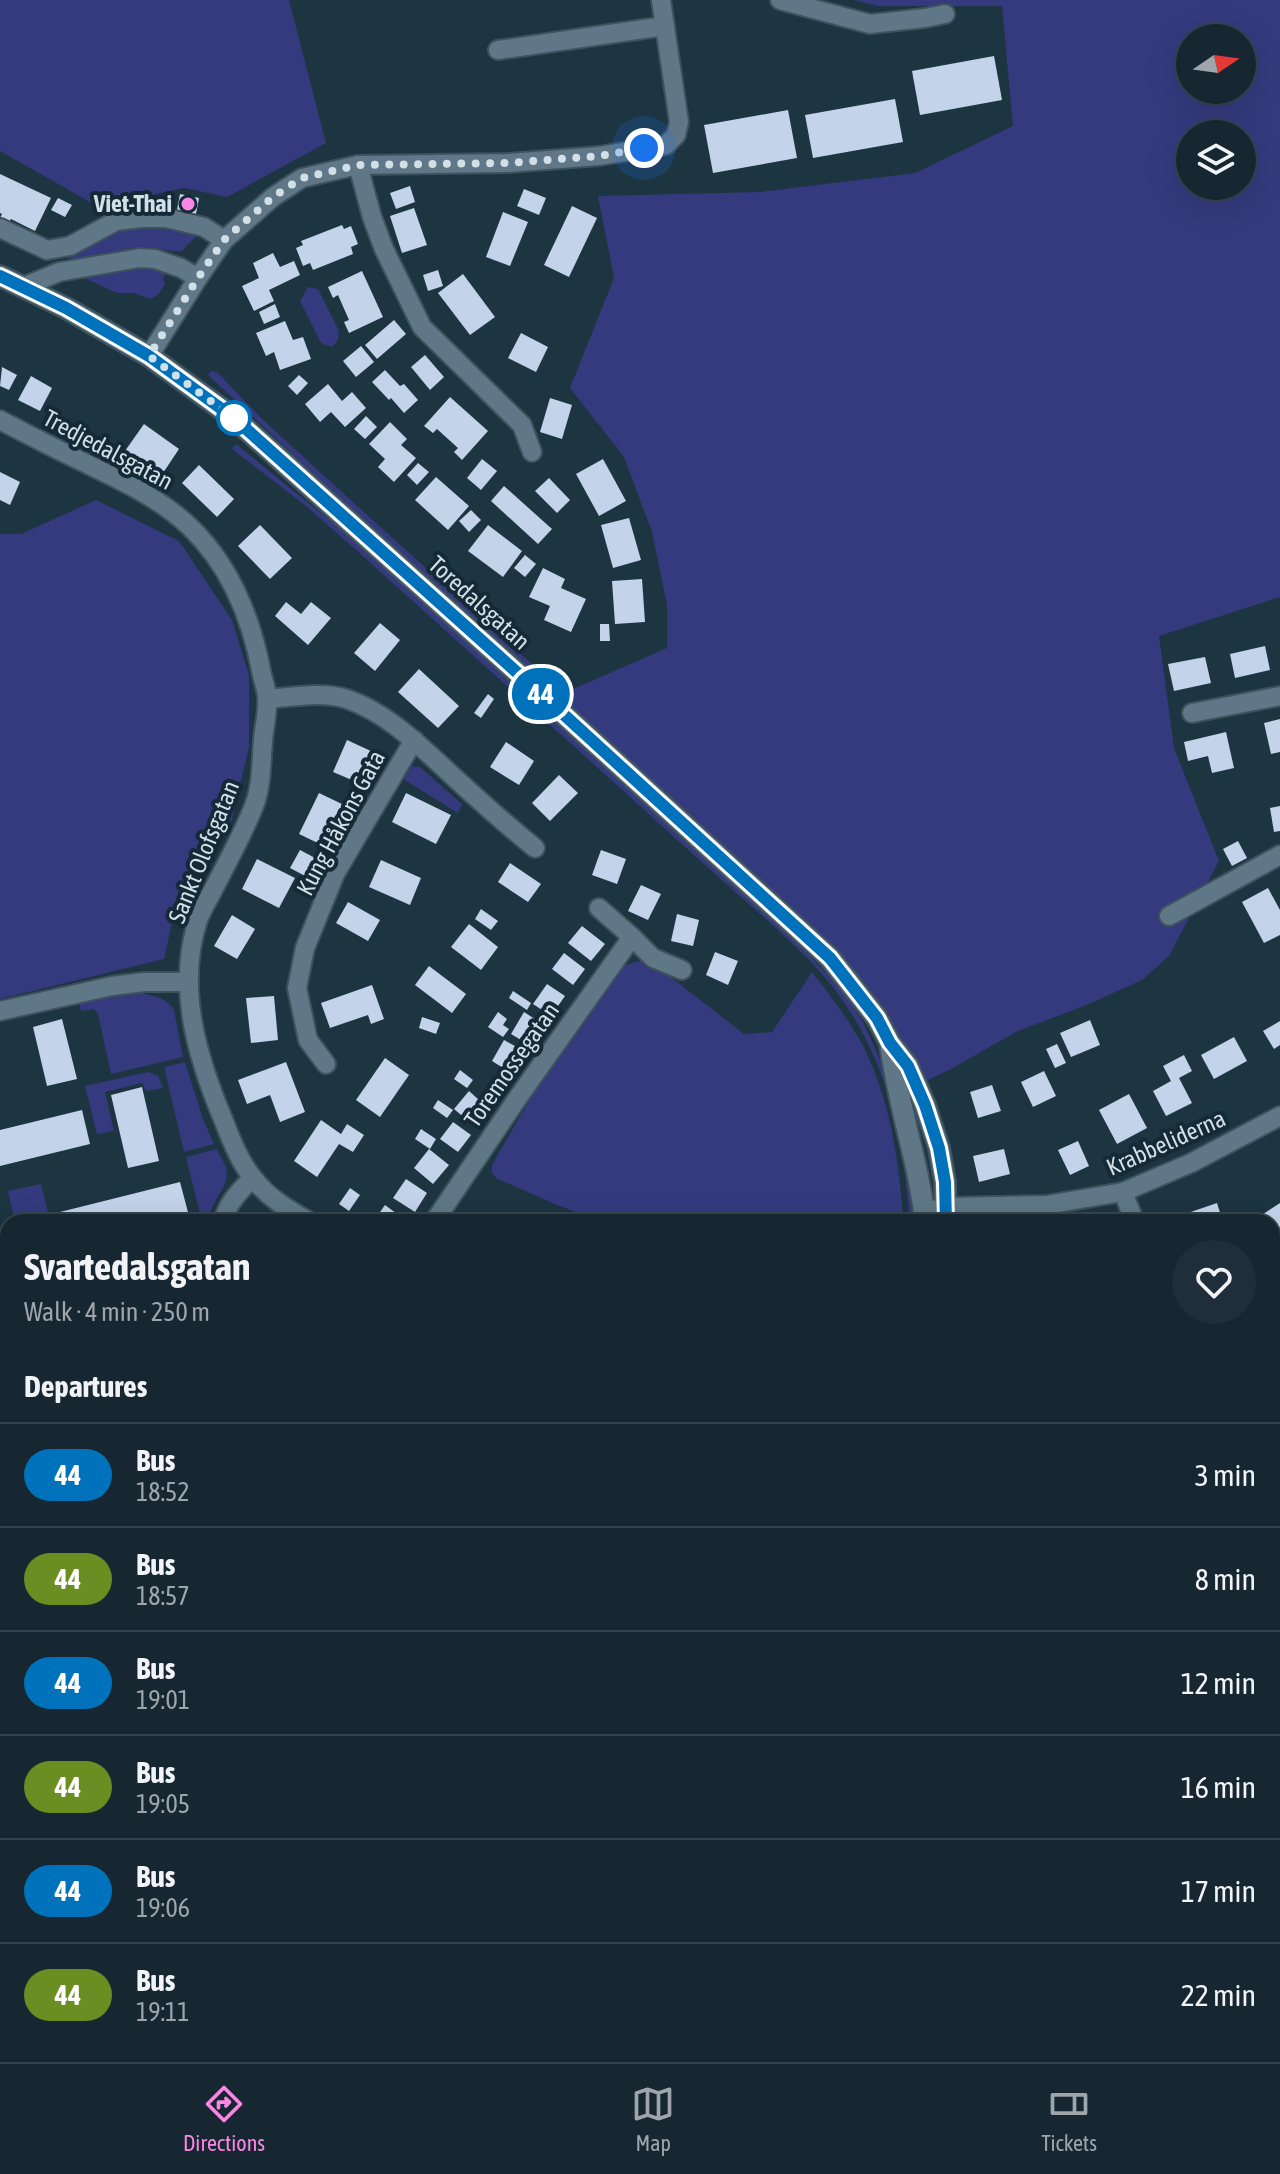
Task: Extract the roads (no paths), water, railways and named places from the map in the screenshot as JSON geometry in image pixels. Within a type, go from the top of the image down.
[{"type":"street","points":[[149,356],[224,240],[273,197],[302,178],[358,165],[508,163],[599,156],[666,145],[676,135],[679,122],[661,0]]},
{"type":"street","points":[[780,0],[870,24],[945,14]]},
{"type":"street","points":[[498,50],[665,26]]},
{"type":"street","points":[[358,165],[384,249],[422,327],[522,425],[532,452]]},
{"type":"street","points":[[0,228],[47,250],[70,246],[116,221],[142,218],[166,218],[204,227],[224,240]]},
{"type":"street","points":[[23,287],[59,272],[140,258],[155,259],[198,278]]},
{"type":"street","name":"Toredalsgatan","points":[[0,276],[66,308],[149,356],[245,428],[550,701],[830,958],[877,1018],[890,1043],[908,1066],[939,1148],[946,1214]]},
{"type":"street","name":"Tredjedalsgatan","points":[[0,420],[121,479],[191,528],[221,564],[235,589],[253,634],[267,699]]},
{"type":"street","name":"Kung Håkons Gata","points":[[267,699],[315,695],[345,698],[374,711],[414,740],[535,848]]},
{"type":"street","points":[[1192,713],[1280,696]]},
{"type":"street","name":"Sankt Olofsgatan","points":[[267,699],[263,765],[255,803],[199,919],[190,956],[189,982],[199,1055],[232,1143],[252,1178],[279,1204],[296,1214]]},
{"type":"street","name":"Kung Håkons Gata","points":[[326,1064],[308,1040],[297,988],[305,948],[335,874],[414,740]]},
{"type":"street","points":[[1169,916],[1280,855]]},
{"type":"street","points":[[599,908],[653,958],[682,970]]},
{"type":"street","name":"Toremossegatan","points":[[439,1214],[632,937]]},
{"type":"street","points":[[0,1011],[112,986],[189,982]]},
{"type":"street","name":"Toredalsgatan","points":[[890,1043],[893,1071],[923,1214]]},
{"type":"street","name":"Krabbeliderna","points":[[946,1214],[1046,1205],[1123,1192],[1191,1163],[1280,1116]]},
{"type":"street","points":[[225,1214],[234,1197],[252,1178]]},
{"type":"street","points":[[1123,1192],[1132,1214]]},
{"type":"place","name":"Viet-Thai","points":[[188,204]]}]
